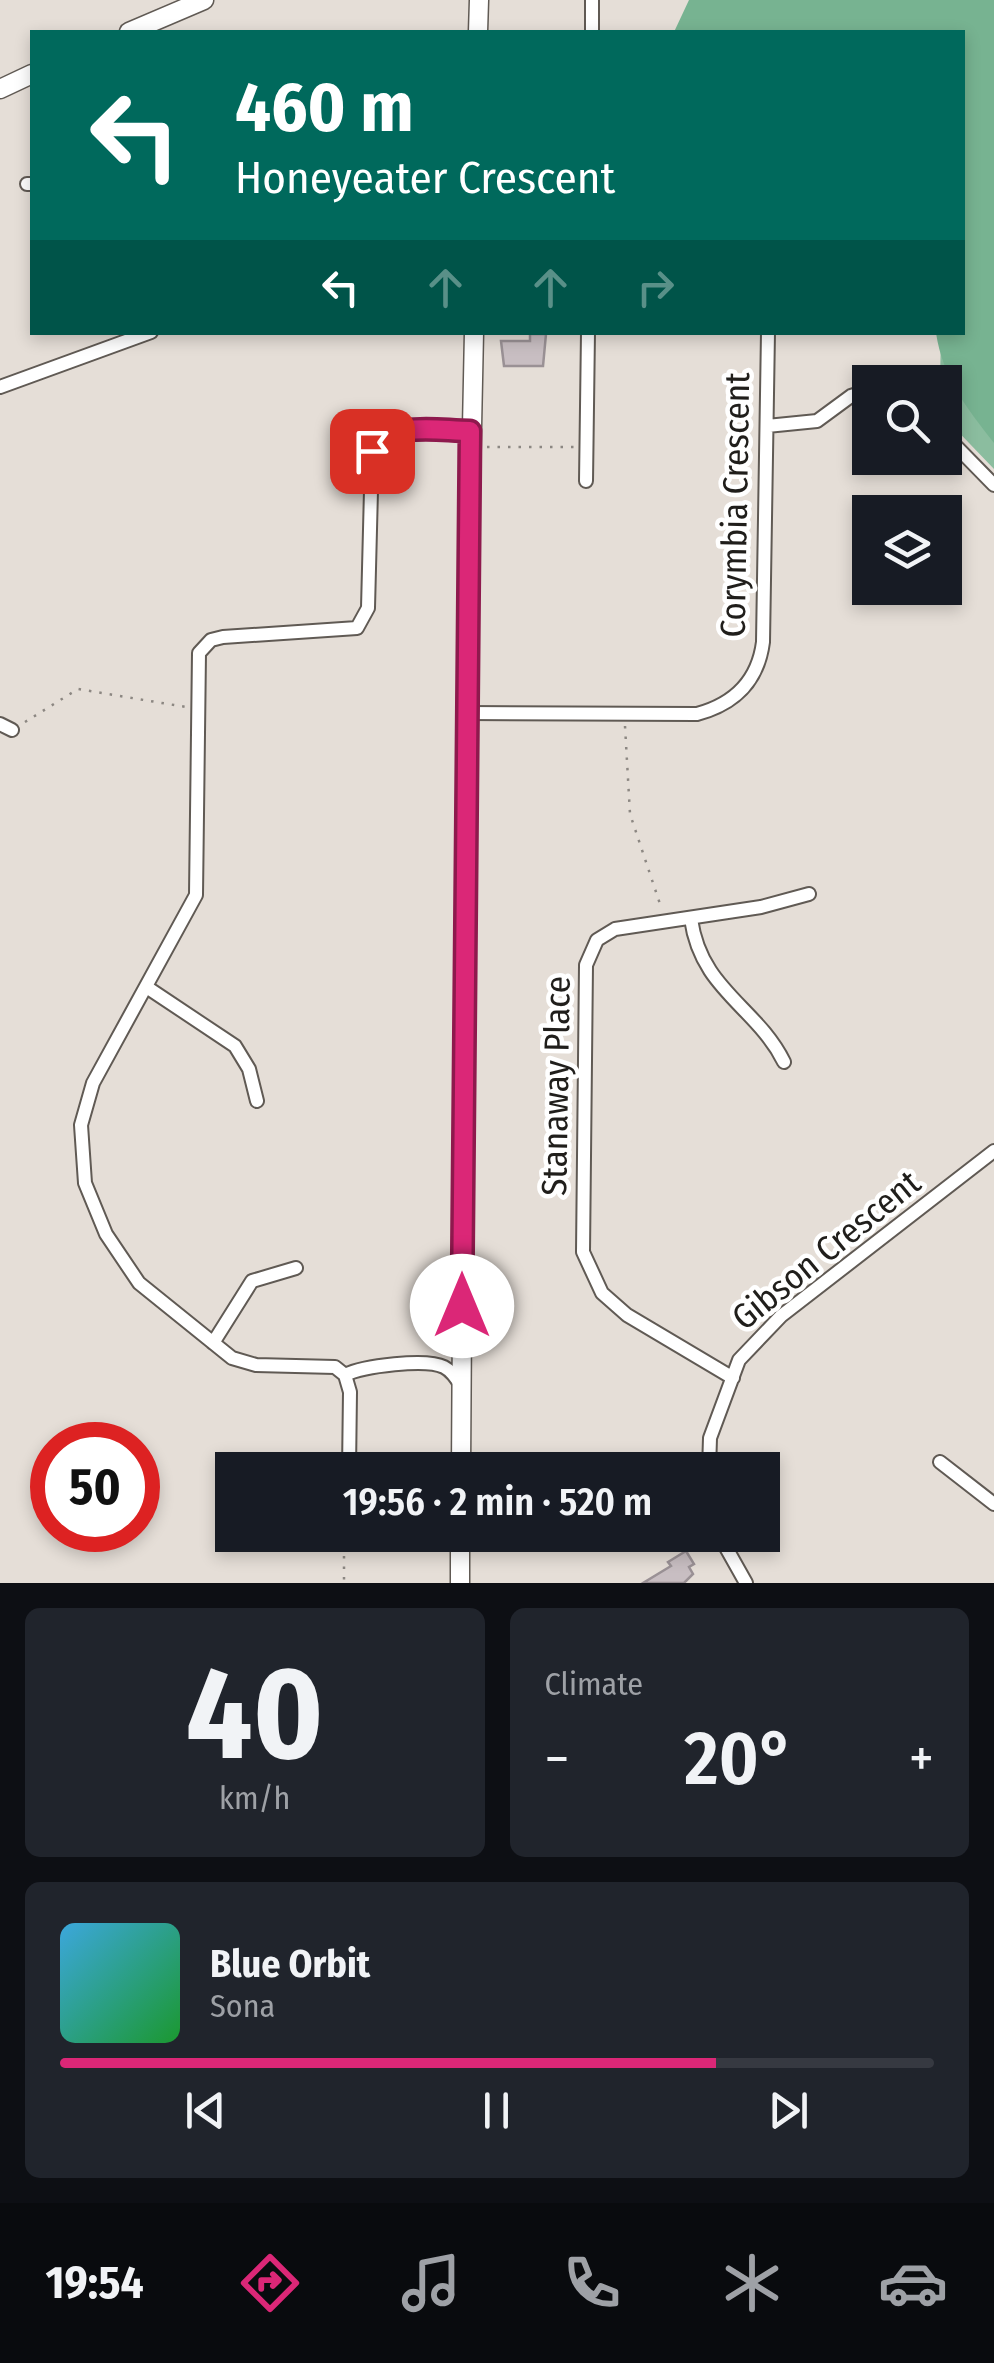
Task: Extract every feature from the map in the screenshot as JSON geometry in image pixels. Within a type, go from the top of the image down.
[{"type":"main road","points":[[133,30],[204,0]]},
{"type":"main road","points":[[478,0],[478,30]]},
{"type":"main road","points":[[0,88],[30,75]]},
{"type":"main road","points":[[461,1452],[466,713],[474,335]]},
{"type":"main road","points":[[460,1552],[460,1583]]},
{"type":"street","points":[[592,0],[592,30]]},
{"type":"street","points":[[0,387],[142,335]]},
{"type":"street","points":[[586,480],[588,335]]},
{"type":"street","name":"Corymbia Crescent","points":[[466,713],[697,714],[736,697],[756,672],[763,642],[768,335]]},
{"type":"street","points":[[767,426],[816,421],[852,396]]},
{"type":"street","points":[[349,1452],[350,1392],[345,1375],[335,1367],[244,1363],[139,1283],[106,1234],[85,1183],[81,1125],[88,1098],[196,894],[199,653],[210,640],[349,631],[363,622],[368,608],[368,470],[375,445],[388,433],[400,430],[470,431]]},
{"type":"street","points":[[962,452],[994,485]]},
{"type":"street","name":"Stanaway Place","points":[[732,1378],[627,1315],[602,1293],[582,1252],[586,964],[597,940],[615,929],[762,907],[809,894]]},
{"type":"street","points":[[691,919],[700,954],[724,992],[768,1035],[784,1062]]},
{"type":"street","points":[[148,988],[234,1046],[249,1069],[257,1101]]},
{"type":"street","name":"Gibson Crescent","points":[[710,1452],[710,1438],[739,1360],[781,1316],[994,1151]]},
{"type":"street","points":[[213,1343],[252,1281],[296,1268]]},
{"type":"street","points":[[345,1375],[365,1367],[433,1364],[445,1368],[461,1386]]},
{"type":"street","points":[[940,1462],[994,1504]]},
{"type":"street","points":[[729,1552],[746,1583]]},
{"type":"path","points":[[486,447],[573,448]]},
{"type":"path","points":[[6,727],[78,689],[197,709]]},
{"type":"path","points":[[625,730],[630,814],[662,908]]},
{"type":"path","points":[[344,1552],[344,1583]]},
{"type":"green space","points":[[689,0],[994,0],[994,443],[962,399],[962,365],[945,365],[936,335],[965,335],[965,30],[675,30]]},
{"type":"green space","points":[[994,268],[994,469],[962,436],[962,365],[940,365],[941,335],[965,335],[965,326]]},
{"type":"building","points":[[530,335],[546,335],[543,366],[504,366],[501,341],[530,341]]},
{"type":"building","points":[[687,1552],[694,1564],[689,1567],[693,1574],[684,1583],[643,1583],[671,1566],[668,1562]]},
{"type":"route","points":[[372,451],[388,433],[400,430],[470,431],[462,1306]]}]
